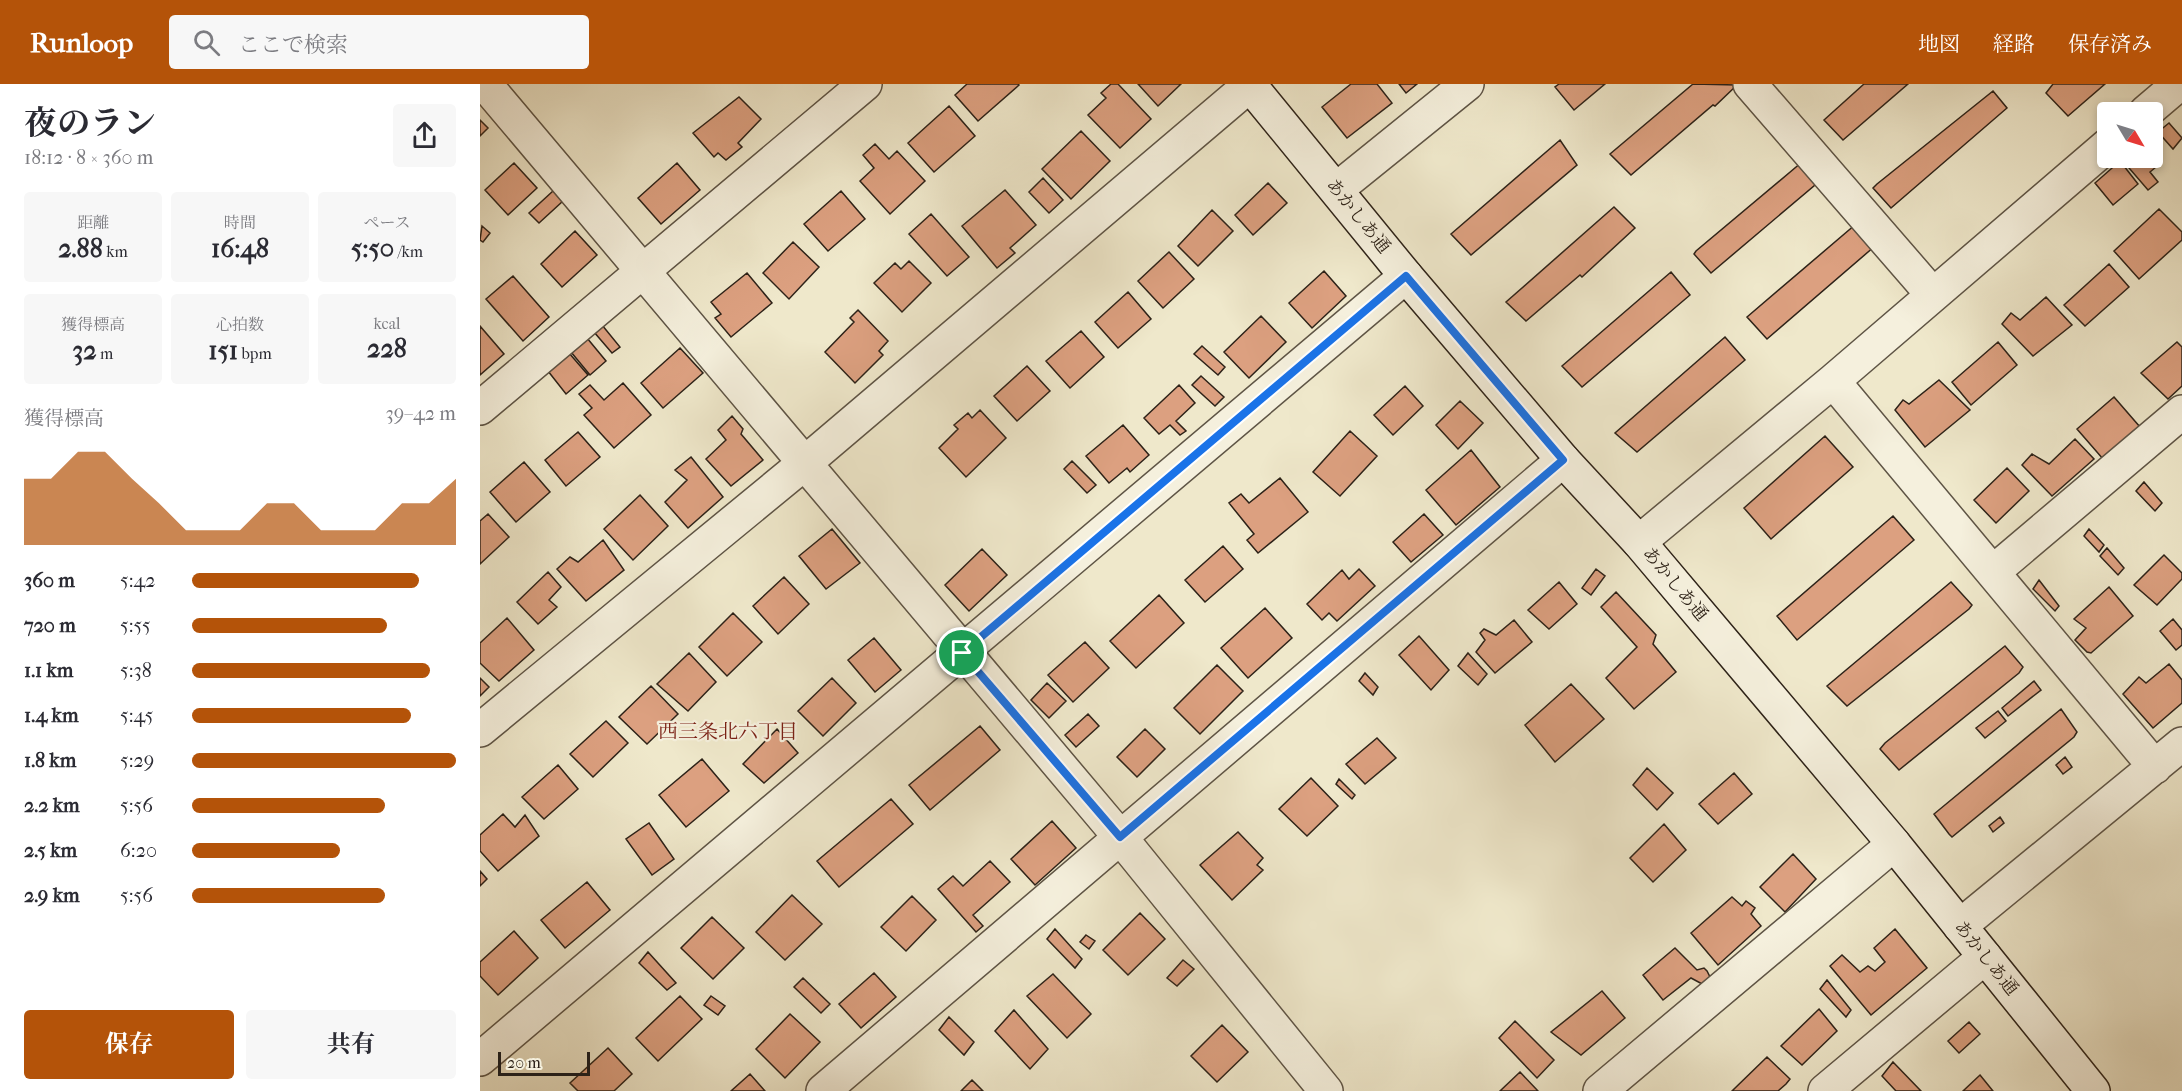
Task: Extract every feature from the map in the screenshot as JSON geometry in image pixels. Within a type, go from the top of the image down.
[{"type":"street","points":[[480,408],[644,273],[865,84]]},
{"type":"street","points":[[480,730],[806,462],[1250,84]]},
{"type":"street","name":"あかしあ通","points":[[1250,84],[1406,276],[1563,460],[1640,542],[1894,843],[2093,1091]]},
{"type":"street","points":[[1337,189],[1467,84]]},
{"type":"street","points":[[1750,84],[1933,295]]},
{"type":"street","points":[[2158,102],[2179,84]]},
{"type":"street","points":[[486,87],[806,462],[962,653],[1120,837],[1326,1091]]},
{"type":"street","points":[[1640,542],[1833,381],[2097,154]]},
{"type":"street","points":[[480,1059],[1406,276]]},
{"type":"street","points":[[1833,381],[2155,767]]},
{"type":"street","points":[[1993,572],[2182,412]]},
{"type":"street","points":[[823,1091],[1563,460]]},
{"type":"street","points":[[1960,926],[2182,744]]},
{"type":"street","points":[[1600,1091],[1894,843]]},
{"type":"street","points":[[1825,1091],[1985,957]]},
{"type":"building","points":[[967,84],[1019,85],[978,121],[955,95]]},
{"type":"building","points":[[1111,84],[1118,84],[1151,119],[1120,148],[1088,115],[1106,98],[1101,93]]},
{"type":"building","points":[[1138,84],[1181,84],[1158,106]]},
{"type":"building","points":[[1351,84],[1377,84],[1392,103],[1347,138],[1322,107]]},
{"type":"building","points":[[1399,84],[1417,84],[1406,93]]},
{"type":"building","points":[[1559,84],[1605,84],[1574,110],[1555,87]]},
{"type":"building","points":[[1693,84],[1737,85],[1631,175],[1610,154]]},
{"type":"building","points":[[1864,84],[1908,84],[1843,140],[1824,120]]},
{"type":"building","points":[[2053,84],[2105,84],[2068,116],[2046,93]]},
{"type":"building","points":[[1993,91],[2007,108],[1891,208],[1873,188]]},
{"type":"building","points":[[739,97],[761,119],[738,143],[742,147],[726,160],[718,153],[714,157],[693,133]]},
{"type":"building","points":[[949,106],[975,136],[934,172],[908,143]]},
{"type":"building","points":[[480,120],[488,128],[480,136]]},
{"type":"building","points":[[2169,123],[2182,138],[2173,149],[2163,138],[2163,128]]},
{"type":"building","points":[[1081,131],[1110,161],[1071,199],[1042,169]]},
{"type":"building","points":[[1560,140],[1577,165],[1471,255],[1451,234]]},
{"type":"building","points":[[875,144],[889,159],[897,151],[925,181],[890,214],[860,181],[874,168],[863,155]]},
{"type":"building","points":[[1802,162],[1817,181],[1815,185],[1711,273],[1694,254],[1696,251]]},
{"type":"building","points":[[514,163],[537,188],[508,215],[485,190]]},
{"type":"building","points":[[677,163],[700,190],[661,224],[638,198]]},
{"type":"building","points":[[2112,168],[2125,168],[2138,184],[2113,205],[2095,183]]},
{"type":"building","points":[[2129,168],[2155,168],[2150,172],[2158,182],[2148,190]]},
{"type":"building","points":[[1043,178],[1063,200],[1049,213],[1029,192]]},
{"type":"building","points":[[1268,183],[1287,203],[1253,235],[1235,215]]},
{"type":"building","points":[[1005,190],[1036,225],[1010,248],[1015,253],[997,268],[962,226]]},
{"type":"building","points":[[553,191],[563,201],[539,223],[529,213]]},
{"type":"building","points":[[841,191],[865,219],[828,251],[804,224]]},
{"type":"building","points":[[1614,207],[1635,228],[1582,277],[1580,275],[1526,321],[1506,302]]},
{"type":"building","points":[[2159,209],[2182,232],[2182,240],[2139,279],[2114,251]]},
{"type":"building","points":[[1212,210],[1233,231],[1198,266],[1178,246]]},
{"type":"building","points":[[931,214],[969,257],[947,276],[909,234]]},
{"type":"building","points":[[1856,224],[1875,246],[1767,339],[1747,317]]},
{"type":"building","points":[[482,226],[490,233],[483,242],[480,240]]},
{"type":"building","points":[[575,231],[597,255],[562,287],[541,264]]},
{"type":"building","points":[[793,242],[819,267],[789,299],[763,273]]},
{"type":"building","points":[[1169,252],[1194,279],[1163,308],[1138,281]]},
{"type":"building","points":[[909,261],[931,283],[902,312],[874,283],[895,263],[901,269]]},
{"type":"building","points":[[2109,264],[2129,287],[2085,326],[2064,305]]},
{"type":"building","points":[[1324,271],[1346,296],[1312,328],[1289,303]]},
{"type":"building","points":[[1671,272],[1690,295],[1582,387],[1562,366]]},
{"type":"building","points":[[747,273],[772,303],[731,337],[715,318],[721,314],[711,302]]},
{"type":"building","points":[[513,276],[549,317],[523,341],[486,299]]},
{"type":"building","points":[[1128,292],[1151,319],[1118,348],[1095,322]]},
{"type":"building","points":[[2046,297],[2072,325],[2033,356],[2002,324],[2011,313],[2020,320]]},
{"type":"building","points":[[858,310],[888,341],[879,351],[883,355],[855,383],[825,352],[854,322],[850,318]]},
{"type":"building","points":[[1261,316],[1286,342],[1249,378],[1224,352]]},
{"type":"building","points":[[602,325],[620,347],[612,353],[594,332]]},
{"type":"building","points":[[480,326],[504,354],[480,375]]},
{"type":"building","points":[[1081,331],[1104,357],[1070,388],[1046,361]]},
{"type":"building","points":[[1725,337],[1745,360],[1637,452],[1615,433]]},
{"type":"building","points":[[587,338],[606,361],[590,375],[571,352]]},
{"type":"building","points":[[1998,342],[2017,365],[1971,405],[1952,382]]},
{"type":"building","points":[[2177,342],[2182,347],[2182,386],[2168,399],[2141,373]]},
{"type":"building","points":[[1202,346],[1225,367],[1218,375],[1194,354]]},
{"type":"building","points":[[680,348],[703,373],[663,408],[641,383]]},
{"type":"building","points":[[569,353],[588,375],[566,394],[548,371]]},
{"type":"building","points":[[1027,366],[1050,391],[1017,421],[994,396]]},
{"type":"building","points":[[1201,376],[1224,397],[1215,406],[1192,385]]},
{"type":"building","points":[[1939,380],[1970,410],[1925,447],[1895,410],[1903,400],[1909,404]]},
{"type":"building","points":[[623,383],[651,415],[614,448],[584,415],[592,408],[579,394],[590,385],[604,400]]},
{"type":"building","points":[[1179,385],[1195,403],[1176,421],[1186,431],[1180,435],[1170,425],[1159,434],[1144,418]]},
{"type":"building","points":[[1405,386],[1423,406],[1393,435],[1374,415]]},
{"type":"building","points":[[2114,397],[2140,427],[2103,459],[2077,429]]},
{"type":"building","points":[[1460,401],[1483,423],[1458,449],[1436,425]]},
{"type":"building","points":[[980,410],[1006,438],[966,477],[939,448],[958,429],[954,425],[968,413],[972,418]]},
{"type":"building","points":[[732,416],[743,429],[741,434],[763,460],[731,486],[706,459],[726,440],[718,430]]},
{"type":"building","points":[[1123,425],[1149,455],[1130,472],[1127,468],[1109,483],[1086,456]]},
{"type":"building","points":[[1350,431],[1377,456],[1340,496],[1313,472]]},
{"type":"building","points":[[578,432],[600,457],[566,486],[545,460]]},
{"type":"building","points":[[1825,436],[1853,467],[1771,539],[1744,508]]},
{"type":"building","points":[[2075,439],[2094,459],[2052,496],[2022,465],[2032,454],[2049,464]]},
{"type":"building","points":[[1471,450],[1500,487],[1456,525],[1426,490]]},
{"type":"building","points":[[691,457],[723,497],[688,528],[665,502],[687,480],[675,470]]},
{"type":"building","points":[[1072,461],[1096,485],[1087,493],[1064,469]]},
{"type":"building","points":[[524,462],[550,492],[516,522],[490,492]]},
{"type":"building","points":[[2007,468],[2029,491],[1996,523],[1974,500]]},
{"type":"building","points":[[1280,478],[1308,512],[1258,553],[1247,540],[1254,534],[1229,503],[1241,494],[1249,503]]},
{"type":"building","points":[[2144,482],[2162,503],[2155,511],[2136,491]]},
{"type":"building","points":[[640,495],[668,526],[633,560],[604,529]]},
{"type":"building","points":[[488,514],[509,537],[480,564],[480,521]]},
{"type":"building","points":[[1424,514],[1443,535],[1411,562],[1393,542]]},
{"type":"building","points":[[1893,516],[1914,540],[1797,640],[1777,616]]},
{"type":"building","points":[[832,529],[860,563],[826,589],[799,556]]},
{"type":"building","points":[[2089,529],[2104,545],[2099,552],[2084,536]]},
{"type":"building","points":[[603,540],[624,570],[586,601],[557,569],[570,557],[578,562]]},
{"type":"building","points":[[1223,546],[1243,569],[1205,602],[1185,580]]},
{"type":"building","points":[[2107,548],[2124,568],[2118,575],[2100,556]]},
{"type":"building","points":[[982,549],[1007,575],[969,611],[945,585]]},
{"type":"building","points":[[2164,555],[2182,573],[2182,579],[2157,605],[2134,585]]},
{"type":"building","points":[[1359,569],[1375,586],[1337,621],[1329,613],[1322,620],[1307,604],[1342,570],[1349,579]]},
{"type":"building","points":[[1596,569],[1605,576],[1591,595],[1582,588]]},
{"type":"building","points":[[548,572],[561,587],[549,600],[557,607],[538,624],[517,602]]},
{"type":"building","points":[[784,577],[809,604],[778,634],[753,606]]},
{"type":"building","points":[[2039,580],[2059,606],[2055,611],[2033,589]]},
{"type":"building","points":[[1559,582],[1577,604],[1549,629],[1528,610]]},
{"type":"building","points":[[1951,582],[1972,605],[1969,609],[1847,706],[1827,686]]},
{"type":"building","points":[[2109,587],[2133,616],[2091,653],[2087,652],[2075,640],[2086,628],[2074,619]]},
{"type":"building","points":[[1616,592],[1656,635],[1653,644],[1676,672],[1634,709],[1606,678],[1637,647],[1601,607]]},
{"type":"building","points":[[1159,595],[1184,623],[1136,668],[1110,641]]},
{"type":"building","points":[[1265,608],[1292,638],[1248,678],[1221,648]]},
{"type":"building","points":[[733,613],[762,642],[727,676],[699,647]]},
{"type":"building","points":[[507,618],[534,650],[499,681],[480,663],[480,643]]},
{"type":"building","points":[[2173,619],[2182,630],[2182,645],[2176,650],[2160,631]]},
{"type":"building","points":[[1514,620],[1532,642],[1495,673],[1476,652],[1485,640],[1480,633],[1484,629],[1496,635]]},
{"type":"building","points":[[1419,636],[1449,670],[1431,690],[1399,655]]},
{"type":"building","points":[[874,638],[901,670],[875,692],[848,660]]},
{"type":"building","points":[[1085,642],[1109,668],[1073,702],[1048,675]]},
{"type":"building","points":[[2005,646],[2023,667],[2019,673],[1899,770],[1880,749],[1885,743]]},
{"type":"building","points":[[689,653],[716,682],[688,711],[657,684]]},
{"type":"building","points":[[1468,653],[1487,674],[1478,685],[1458,666]]},
{"type":"building","points":[[2169,664],[2182,680],[2182,703],[2153,728],[2123,694],[2139,677],[2146,683]]},
{"type":"building","points":[[1217,665],[1243,691],[1200,734],[1174,708]]},
{"type":"building","points":[[1365,673],[1378,687],[1373,695],[1359,681]]},
{"type":"building","points":[[480,678],[489,687],[480,696]]},
{"type":"building","points":[[832,678],[856,703],[823,736],[798,711]]},
{"type":"building","points":[[2034,681],[2041,690],[2008,716],[2002,708]]},
{"type":"building","points":[[1047,683],[1066,701],[1049,718],[1031,700]]},
{"type":"building","points":[[1571,684],[1604,719],[1555,762],[1525,725]]},
{"type":"building","points":[[651,686],[678,714],[647,744],[619,717]]},
{"type":"building","points":[[2061,709],[2077,732],[2074,737],[1952,837],[1934,814]]},
{"type":"building","points":[[1998,711],[2006,721],[1985,738],[1976,728]]},
{"type":"building","points":[[1088,714],[1099,726],[1076,747],[1065,735]]},
{"type":"building","points":[[606,721],[628,743],[593,777],[570,754]]},
{"type":"building","points":[[980,726],[1000,750],[930,810],[909,785]]},
{"type":"building","points":[[777,729],[798,753],[764,783],[743,764]]},
{"type":"building","points":[[1145,729],[1165,749],[1137,777],[1117,757]]},
{"type":"building","points":[[1377,738],[1396,758],[1365,784],[1346,764]]},
{"type":"building","points":[[2065,757],[2072,767],[2063,774],[2056,765]]},
{"type":"building","points":[[702,759],[729,791],[686,827],[659,795]]},
{"type":"building","points":[[558,765],[578,789],[544,819],[522,797]]},
{"type":"building","points":[[1647,768],[1673,793],[1657,810],[1633,785]]},
{"type":"building","points":[[1734,773],[1752,794],[1718,824],[1699,804]]},
{"type":"building","points":[[1311,778],[1338,806],[1307,836],[1279,809]]},
{"type":"building","points":[[1339,779],[1355,795],[1352,799],[1336,784]]},
{"type":"building","points":[[891,799],[913,824],[839,887],[817,861]]},
{"type":"building","points":[[503,814],[515,827],[525,815],[539,836],[498,871],[480,851],[480,835]]},
{"type":"building","points":[[2000,817],[2004,823],[1993,832],[1989,826]]},
{"type":"building","points":[[1052,821],[1076,848],[1035,885],[1011,859]]},
{"type":"building","points":[[649,823],[674,859],[652,875],[626,839]]},
{"type":"building","points":[[1664,824],[1686,850],[1653,882],[1630,858]]},
{"type":"building","points":[[1238,832],[1263,858],[1257,865],[1263,870],[1232,900],[1200,865]]},
{"type":"building","points":[[1793,854],[1816,879],[1785,912],[1760,887]]},
{"type":"building","points":[[990,861],[1010,882],[973,915],[983,926],[976,932],[938,889],[953,876],[963,886]]},
{"type":"building","points":[[480,871],[487,879],[480,886]]},
{"type":"building","points":[[587,882],[610,910],[565,948],[541,920]]},
{"type":"building","points":[[792,895],[822,924],[785,960],[756,932]]},
{"type":"building","points":[[912,896],[936,920],[906,951],[881,927]]},
{"type":"building","points":[[1732,897],[1742,906],[1746,901],[1755,908],[1751,914],[1761,926],[1718,965],[1691,933]]},
{"type":"building","points":[[1140,913],[1165,939],[1128,975],[1103,950]]},
{"type":"building","points":[[712,917],[744,948],[713,979],[681,948]]},
{"type":"building","points":[[1055,929],[1082,959],[1075,968],[1047,939]]},
{"type":"building","points":[[1895,929],[1927,968],[1871,1015],[1830,966],[1842,955],[1860,972],[1868,966],[1875,971],[1885,962],[1874,948]]},
{"type":"building","points":[[514,931],[538,958],[498,995],[480,976],[480,962]]},
{"type":"building","points":[[1086,935],[1095,941],[1089,949],[1080,942]]},
{"type":"building","points":[[1675,948],[1697,970],[1704,968],[1710,977],[1704,985],[1691,978],[1663,1000],[1643,975]]},
{"type":"building","points":[[648,952],[676,983],[667,990],[639,963]]},
{"type":"building","points":[[1183,960],[1194,969],[1177,986],[1167,978]]},
{"type":"building","points":[[874,973],[896,997],[861,1028],[839,1004]]},
{"type":"building","points":[[1053,974],[1091,1014],[1067,1038],[1027,996]]},
{"type":"building","points":[[803,978],[830,1004],[821,1013],[794,987]]},
{"type":"building","points":[[1827,980],[1851,1010],[1846,1017],[1820,989]]},
{"type":"building","points":[[1602,991],[1625,1018],[1581,1055],[1551,1032]]},
{"type":"building","points":[[680,996],[702,1019],[658,1061],[636,1038]]},
{"type":"building","points":[[711,996],[725,1006],[718,1015],[704,1005]]},
{"type":"building","points":[[1819,1009],[1837,1031],[1802,1065],[1781,1046]]},
{"type":"building","points":[[1014,1010],[1048,1049],[1030,1069],[995,1031]]},
{"type":"building","points":[[790,1014],[820,1042],[785,1078],[756,1049]]},
{"type":"building","points":[[949,1017],[974,1042],[964,1055],[939,1030]]},
{"type":"building","points":[[1515,1021],[1554,1060],[1537,1078],[1499,1038]]},
{"type":"building","points":[[1969,1022],[1980,1034],[1959,1053],[1948,1041]]},
{"type":"building","points":[[1222,1025],[1248,1052],[1217,1082],[1191,1056]]},
{"type":"building","points":[[608,1048],[632,1074],[614,1091],[578,1091],[570,1083]]},
{"type":"building","points":[[1767,1057],[1790,1079],[1786,1084],[1778,1091],[1732,1091]]},
{"type":"building","points":[[1893,1062],[1921,1091],[1896,1091],[1882,1076]]},
{"type":"building","points":[[1520,1072],[1538,1091],[1500,1091]]},
{"type":"building","points":[[750,1074],[765,1091],[731,1091]]},
{"type":"building","points":[[1980,1075],[1993,1091],[1963,1091]]},
{"type":"building","points":[[972,1080],[983,1091],[961,1091]]},
{"type":"district","name":"西三条北六丁目","points":[[728,731]]},
{"type":"route","points":[[1406,276],[1563,460],[1120,837],[962,653],[1406,276]]}]
